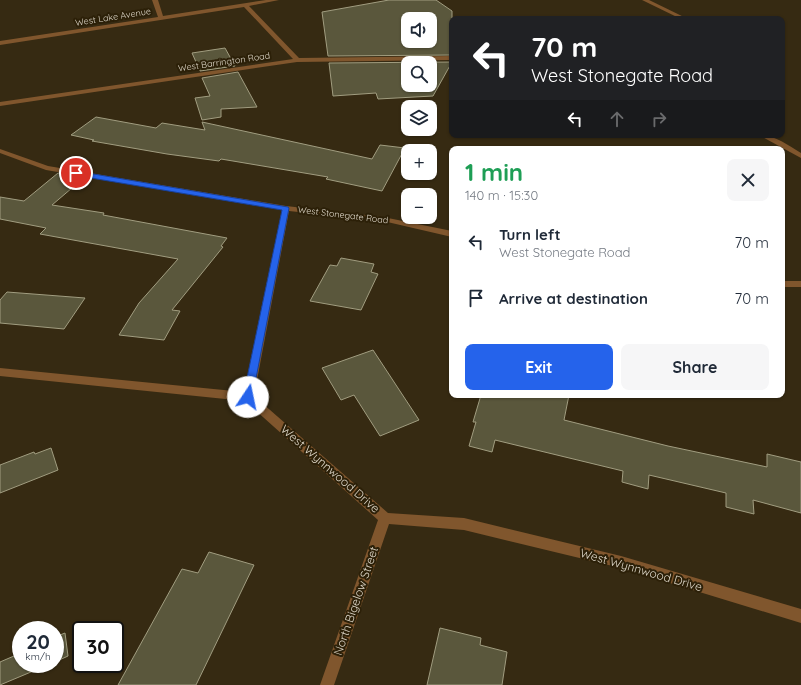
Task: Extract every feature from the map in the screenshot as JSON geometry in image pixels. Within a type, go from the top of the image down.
[{"type":"street","points":[[155,0],[161,18]]},
{"type":"street","name":"West Lake Avenue","points":[[0,43],[276,0]]},
{"type":"street","points":[[645,0],[679,16]]},
{"type":"street","points":[[245,5],[297,60]]},
{"type":"street","name":"West Barrington Road","points":[[0,104],[297,60],[449,58]]},
{"type":"street","points":[[769,138],[784,146]]},
{"type":"street","points":[[785,147],[801,156]]},
{"type":"street","name":"West Stonegate Road","points":[[0,151],[46,168],[286,208],[383,219],[449,233]]},
{"type":"street","points":[[0,372],[248,397],[286,208]]},
{"type":"street","points":[[785,284],[801,284]]},
{"type":"street","name":"West Wynnwood Drive","points":[[248,397],[385,518],[464,524],[621,562],[801,616]]},
{"type":"street","name":"North Bigelow Street","points":[[327,685],[385,518]]},
{"type":"building","points":[[389,0],[436,0],[452,11],[452,16],[449,16],[449,55],[328,56],[322,12]]},
{"type":"building","points":[[225,48],[235,66],[200,71],[192,53]]},
{"type":"building","points":[[401,62],[401,92],[435,92],[433,96],[378,99],[376,93],[333,96],[329,63]]},
{"type":"building","points":[[437,62],[449,62],[449,67],[437,89]]},
{"type":"building","points":[[238,72],[257,107],[221,109],[221,117],[202,120],[195,98],[210,96],[202,78]]},
{"type":"building","points":[[96,117],[156,128],[162,123],[205,130],[202,122],[372,159],[380,145],[401,148],[401,155],[382,191],[326,179],[328,177],[221,159],[219,161],[167,154],[92,141],[94,140],[71,135]]},
{"type":"building","points":[[58,173],[74,176],[79,182],[52,205],[104,213],[103,215],[227,238],[221,246],[223,247],[172,310],[180,311],[164,340],[119,335],[139,303],[178,259],[40,234],[46,228],[0,219],[0,197],[24,201]]},
{"type":"building","points":[[341,258],[374,264],[371,272],[378,274],[361,310],[310,301],[330,265],[337,266]]},
{"type":"building","points":[[7,292],[85,298],[64,329],[0,323],[0,300]]},
{"type":"building","points":[[373,350],[419,420],[380,436],[354,395],[341,400],[322,368]]},
{"type":"building","points":[[480,398],[568,398],[564,420],[668,446],[767,467],[767,454],[801,462],[801,513],[753,500],[754,514],[726,507],[726,493],[649,475],[648,489],[622,482],[623,471],[495,440],[492,452],[469,446],[476,422],[473,422]]},
{"type":"building","points":[[51,448],[58,470],[0,493],[0,465],[34,452],[35,454]]},
{"type":"building","points":[[209,552],[254,565],[196,685],[118,685],[182,569],[198,573]]},
{"type":"building","points":[[440,628],[481,638],[480,645],[507,652],[502,685],[427,685]]},
{"type":"building","points":[[64,633],[68,656],[64,658]]},
{"type":"building","points":[[12,657],[12,673],[29,673],[0,685],[0,662]]},
{"type":"route","points":[[76,173],[286,208],[248,397]]}]
